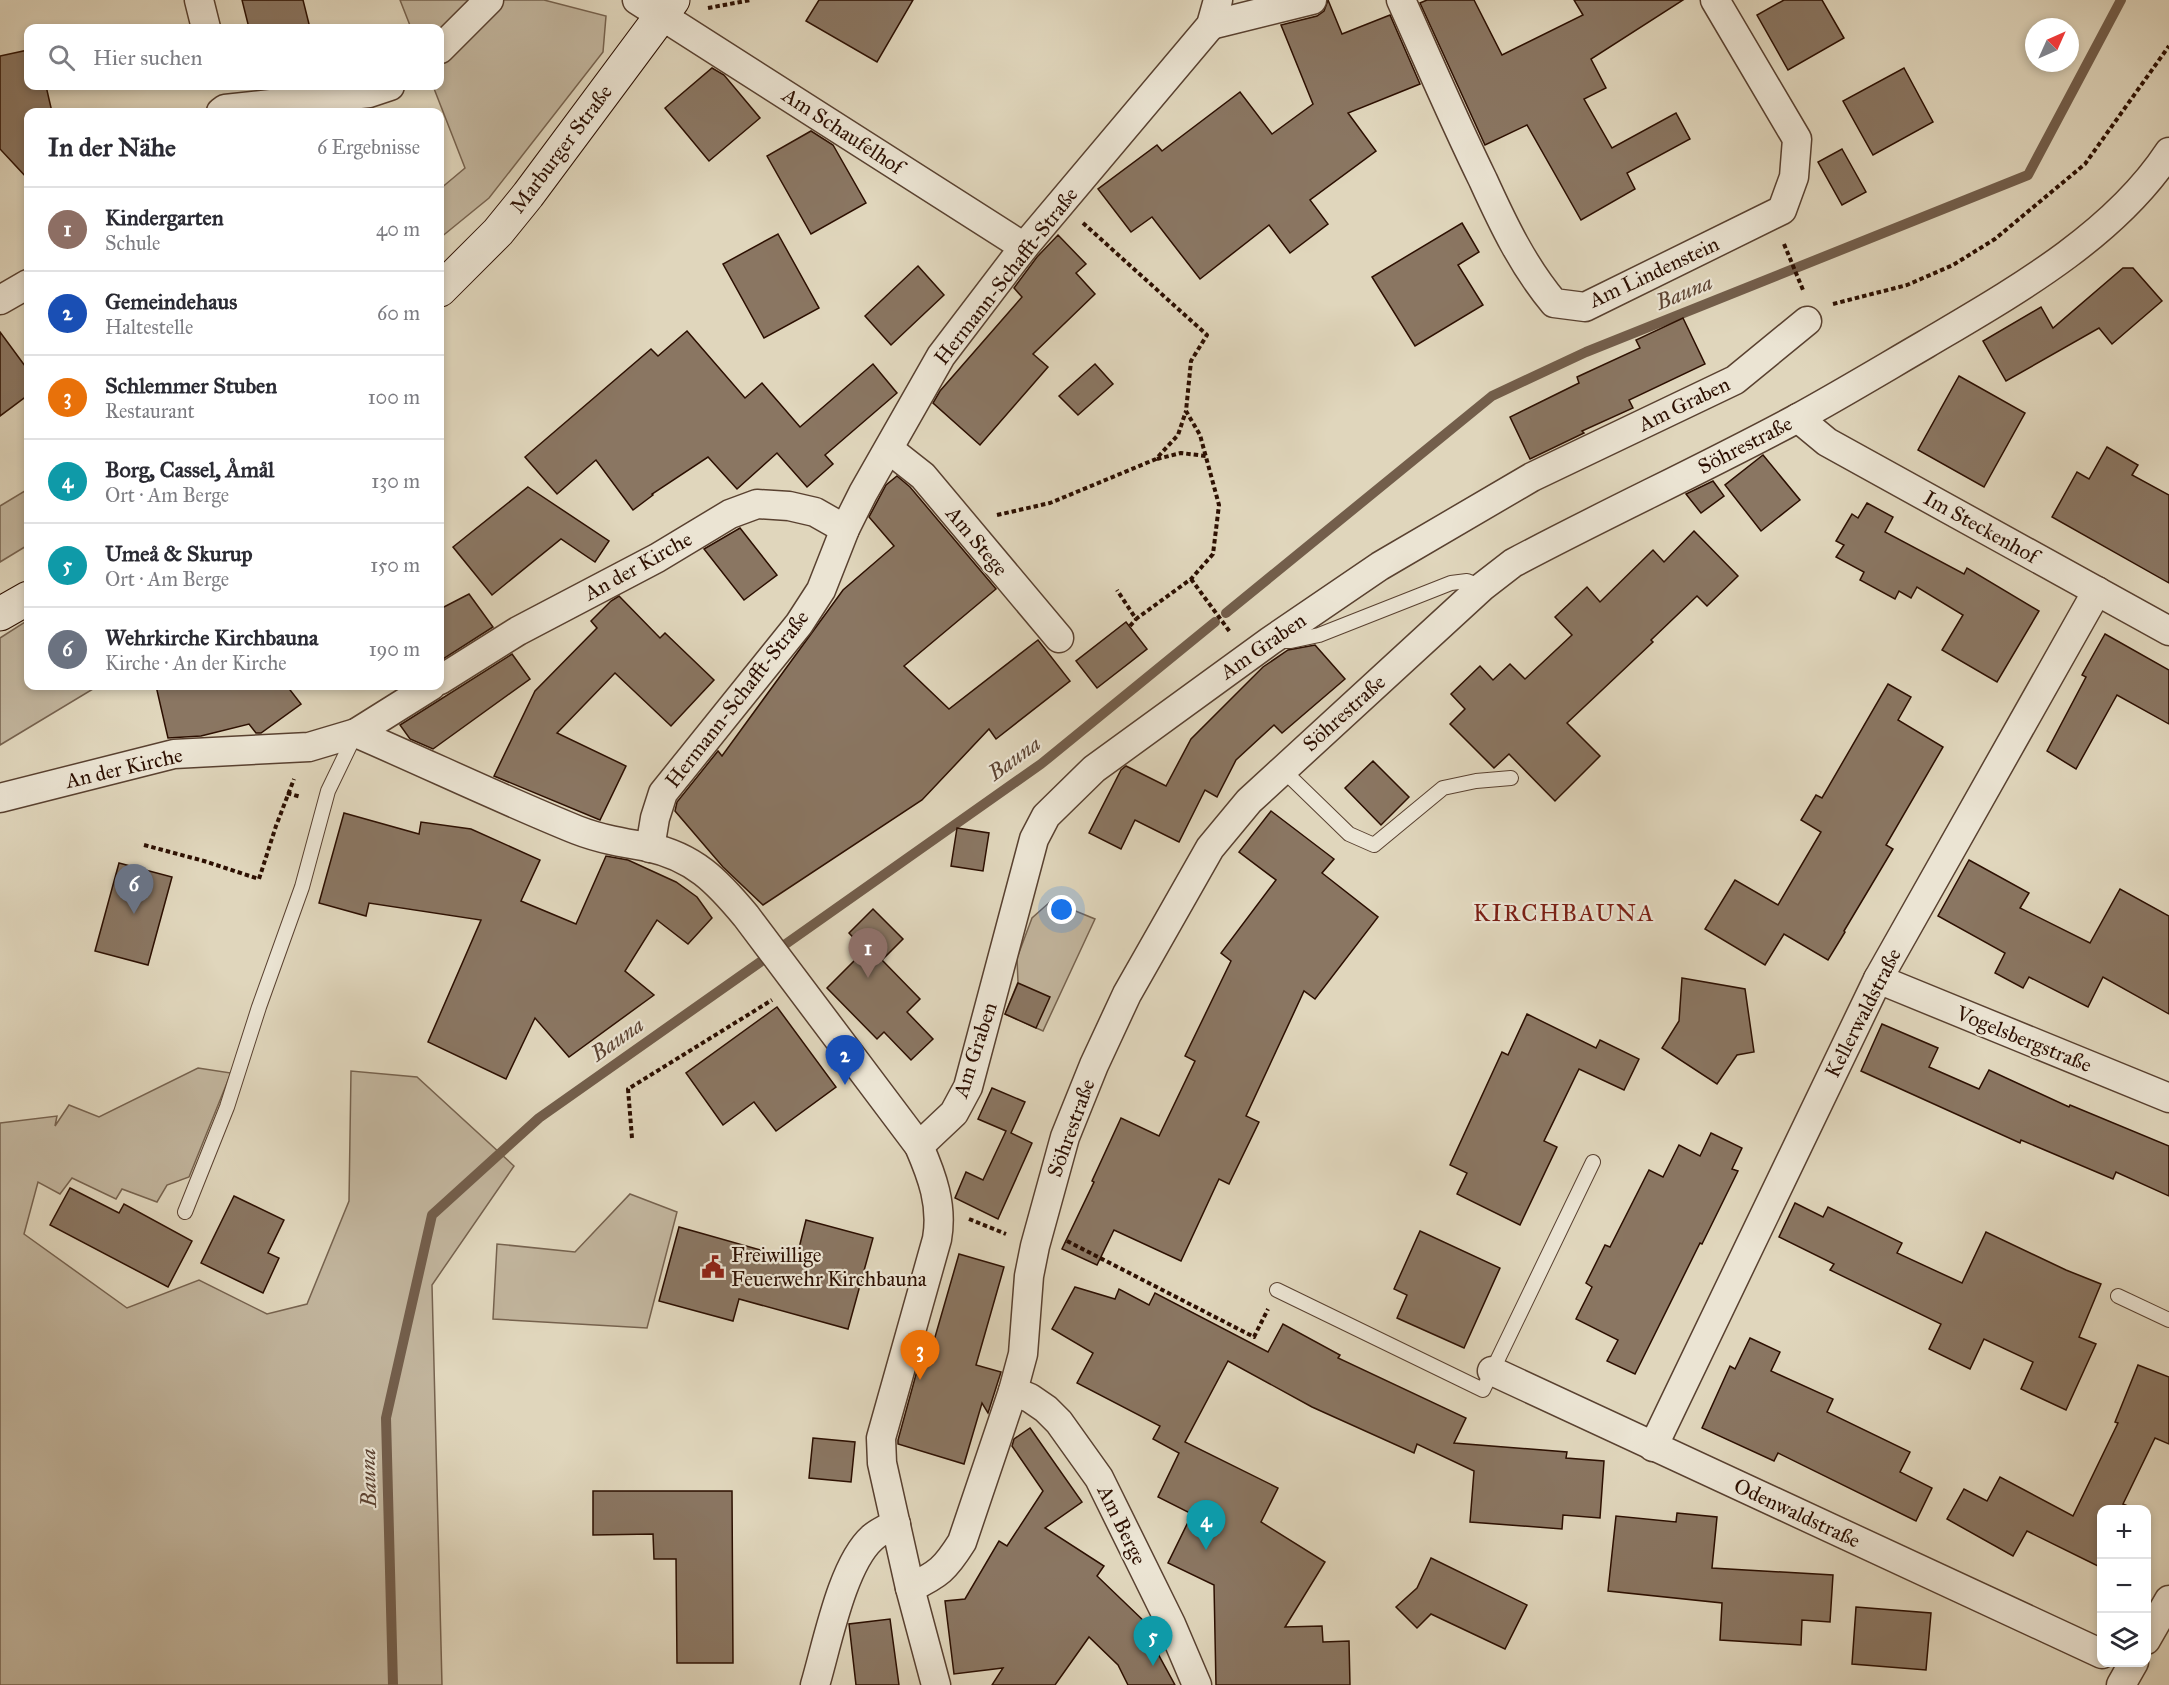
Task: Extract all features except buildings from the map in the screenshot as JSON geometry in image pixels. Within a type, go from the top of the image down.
[{"type":"street","points":[[199,0],[205,24]]},
{"type":"street","points":[[444,45],[489,0]]},
{"type":"street","points":[[1214,13],[1312,0]]},
{"type":"street","name":"Am Lindenstein","points":[[1401,0],[1465,144],[1511,240],[1534,279],[1554,303],[1585,307],[1782,210],[1794,177],[1797,139],[1715,0]]},
{"type":"street","name":"Am Schaufelhof","points":[[658,5],[1024,247]]},
{"type":"street","name":"Marburger Straße","points":[[444,286],[498,232],[528,195],[658,5]]},
{"type":"street","name":"Hermann-Schafft-Straße","points":[[650,848],[655,818],[663,793],[799,624],[821,590],[845,529],[863,493],[890,450],[941,356],[1024,247],[1214,13]]},
{"type":"street","points":[[222,102],[369,93],[378,90]]},
{"type":"street","name":"Söhrestraße","points":[[910,1588],[934,1577],[949,1563],[962,1542],[1013,1391],[1023,1354],[1029,1275],[1035,1246],[1065,1137],[1094,1065],[1127,994],[1210,848],[1249,801],[1482,587],[1514,563],[1798,418],[1994,304],[2050,266],[2107,222],[2153,177],[2169,152]]},
{"type":"street","points":[[0,300],[24,286]]},
{"type":"street","name":"Am Graben","points":[[919,1146],[954,1113],[968,1087],[1034,839],[1046,816],[1094,769],[1270,640],[1380,566],[1532,477],[1735,380],[1807,321]]},
{"type":"street","name":"Im Steckenhof","points":[[1798,418],[1827,442],[2169,631]]},
{"type":"street","name":"Am Stege","points":[[890,450],[923,476],[1059,638]]},
{"type":"street","name":"An der Kirche","points":[[444,677],[518,631],[657,558],[730,514],[757,504],[789,506],[815,512],[845,529]]},
{"type":"street","name":"Kellerwaldstraße","points":[[1653,1447],[1878,979],[2097,591]]},
{"type":"street","points":[[0,614],[24,600]]},
{"type":"street","name":"An der Kirche","points":[[0,798],[174,754],[309,747],[356,733],[425,690]]},
{"type":"street","points":[[356,733],[579,831],[619,843],[650,848],[700,868],[718,882],[746,916],[788,990],[919,1146],[934,1183],[940,1224],[881,1438],[882,1463],[910,1588],[936,1685]]},
{"type":"street","name":"Vogelsbergstraße","points":[[1878,979],[2169,1098]]},
{"type":"street","name":"Odenwaldstraße","points":[[1492,1371],[2097,1652]]},
{"type":"street","name":"Am Berge","points":[[1013,1391],[1030,1398],[1059,1422],[1100,1478],[1171,1624],[1197,1685]]},
{"type":"street","points":[[815,1685],[849,1571],[860,1552],[873,1537],[896,1524]]},
{"type":"street","points":[[2151,1631],[2169,1600]]},
{"type":"lane","points":[[1270,640],[1291,641],[1319,635],[1451,583],[1467,581],[1482,587]]},
{"type":"lane","points":[[185,1212],[227,1107],[259,1007],[303,886],[328,791],[356,733]]},
{"type":"lane","points":[[1282,769],[1349,834],[1374,845],[1443,788],[1476,781],[1511,778]]},
{"type":"lane","points":[[1277,1290],[1483,1390],[1593,1162]]},
{"type":"lane","points":[[2118,1296],[2169,1320]]},
{"type":"path","points":[[1807,321],[1835,303],[1907,285],[1944,269],[1995,240],[2085,164],[2169,46]]},
{"type":"path","points":[[1061,203],[1207,335],[1191,362],[1186,411],[1178,435],[1156,459]]},
{"type":"path","points":[[1783,242],[1804,293]]},
{"type":"path","points":[[1130,626],[1136,619],[1191,579],[1213,554],[1219,506],[1200,435],[1186,411]]},
{"type":"path","points":[[962,523],[1050,503],[1156,459],[1181,453],[1206,456]]},
{"type":"path","points":[[1191,579],[1234,638]]},
{"type":"path","points":[[1117,590],[1136,619]]},
{"type":"path","points":[[144,845],[259,879],[287,794]]},
{"type":"path","points":[[632,1138],[628,1089],[788,990]]},
{"type":"path","points":[[939,1206],[1035,1246]]},
{"type":"path","points":[[1081,1247],[1254,1337],[1277,1290]]},
{"type":"shaded area","points":[[400,0],[544,0],[606,16],[603,52],[489,198],[444,235],[444,186],[465,168],[444,114],[444,108],[442,108],[435,90],[444,90],[444,24],[409,24]]},
{"type":"shaded area","points":[[24,491],[24,547],[0,562],[0,506]]},
{"type":"shaded area","points":[[24,623],[24,690],[91,690],[0,745],[0,638]]},
{"type":"shaded area","points":[[1051,901],[1095,919],[1043,1031],[1005,1014],[1018,982],[1017,958],[1032,918]]},
{"type":"shaded area","points":[[198,1068],[231,1073],[189,1177],[167,1185],[157,1202],[122,1189],[116,1199],[72,1178],[60,1194],[38,1182],[24,1234],[127,1308],[199,1280],[267,1314],[307,1304],[349,1201],[351,1071],[417,1077],[514,1166],[432,1285],[442,1685],[0,1685],[0,1123],[57,1116],[55,1126],[69,1105],[99,1117]]},
{"type":"shaded area","points":[[630,1194],[677,1212],[647,1328],[493,1319],[497,1244],[575,1252]]},
{"type":"waterway","name":"Bauna","points":[[1226,613],[1492,396],[1586,352],[2028,175],[2121,0]]},
{"type":"waterway","name":"Bauna","points":[[393,1685],[386,1418],[432,1215],[539,1118],[1041,764],[1215,622]]},
{"type":"place","name":"Wehrkirche Kirchbauna","points":[[134,914]]},
{"type":"place","name":"Kindergarten","points":[[868,978]]},
{"type":"place","name":"Gemeindehaus","points":[[845,1085]]},
{"type":"place","name":"Freiwillige Feuerwehr Kirchbauna","points":[[713,1267]]},
{"type":"place","name":"Schlemmer Stuben","points":[[920,1380]]},
{"type":"place","name":"Borg, Cassel, Åmål","points":[[1206,1550]]},
{"type":"place","name":"Umeå & Skurup","points":[[1153,1666]]},
{"type":"district","name":"KIRCHBAUNA","points":[[1564,913]]}]
